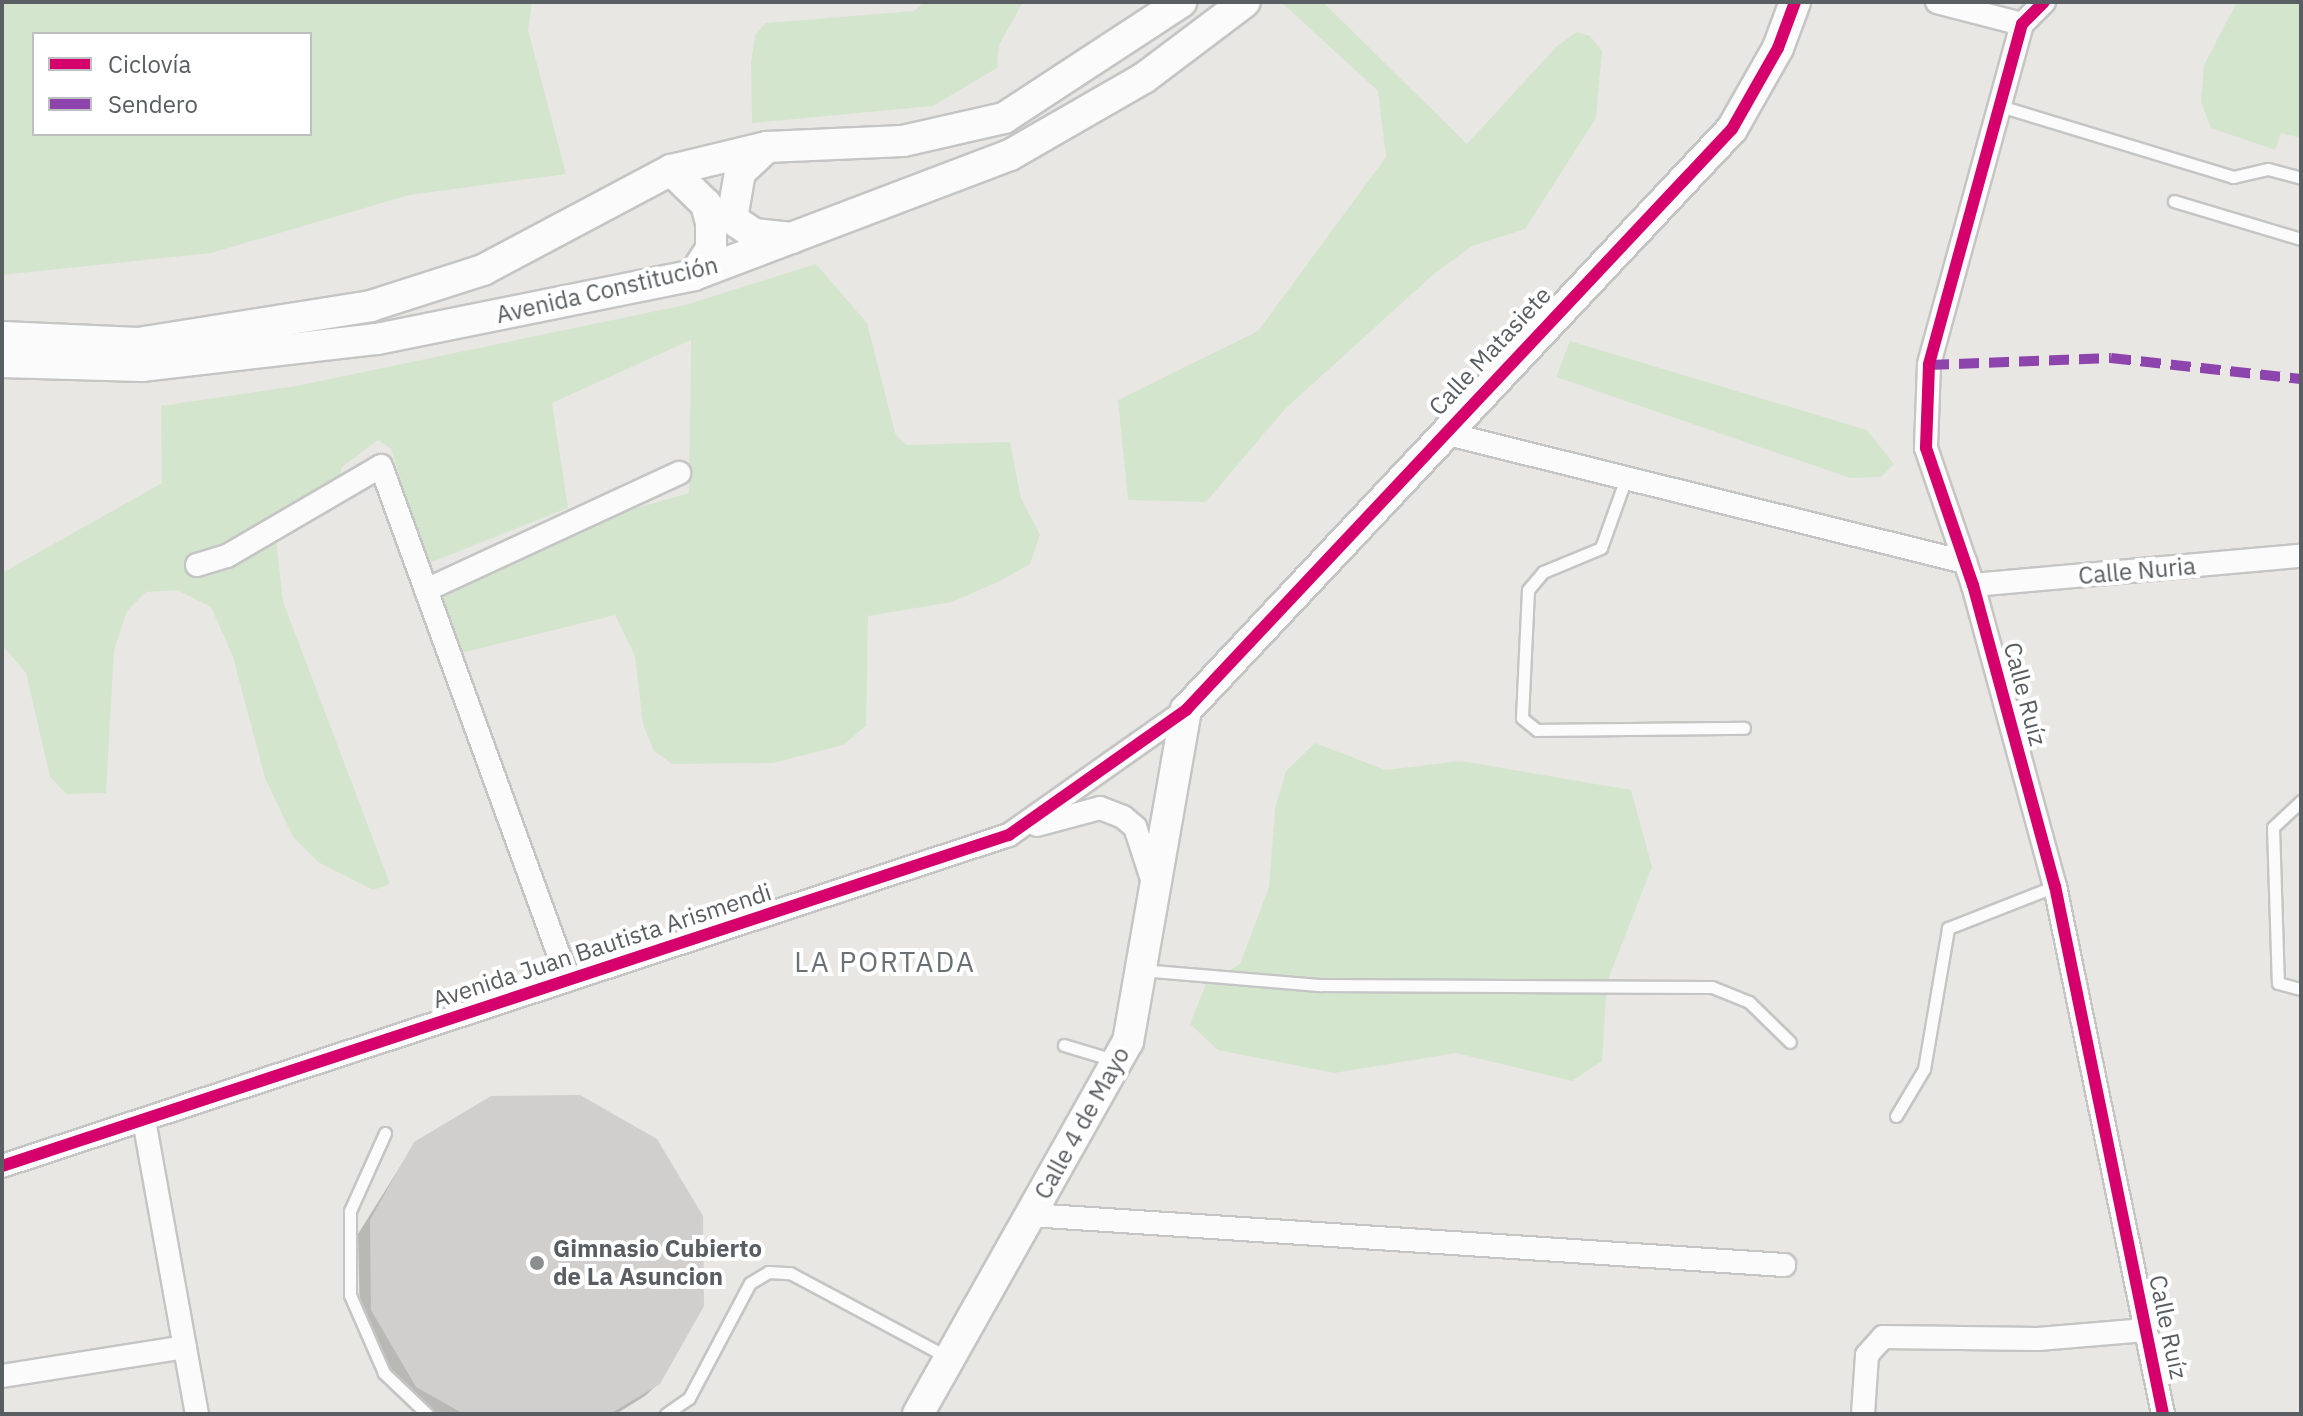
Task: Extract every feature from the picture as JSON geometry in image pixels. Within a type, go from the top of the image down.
[{"type":"street","name":"Avenida Constitución","points":[[2,337],[138,343],[371,306],[483,270],[671,170],[767,147],[903,141],[1004,118],[1181,2]]},
{"type":"street","name":"Avenida Constitución","points":[[2,362],[143,366],[377,339],[694,275],[1010,155],[1144,78],[1245,2]]},
{"type":"street","name":"Calle Matasiete","points":[[1186,710],[1732,129],[1778,48],[1795,2]]},
{"type":"street","points":[[1937,2],[2022,24]]},
{"type":"street","name":"Calle Ruíz","points":[[2044,2],[2022,24],[1924,384],[1926,448],[1973,585],[2055,886],[2163,1414]]},
{"type":"street","points":[[767,147],[740,172],[732,219],[754,234],[796,238]]},
{"type":"street","points":[[671,170],[706,204],[711,223],[711,249],[694,275]]},
{"type":"street","points":[[1444,433],[1965,562]]},
{"type":"street","points":[[197,565],[227,556],[381,466],[568,980]]},
{"type":"street","points":[[426,590],[679,473]]},
{"type":"street","name":"Calle Nuria","points":[[1973,585],[2301,556]]},
{"type":"street","name":"Avenida Juan Bautista Arismendi","points":[[1009,835],[1186,710]]},
{"type":"street","name":"Calle 4 de Mayo","points":[[918,1414],[1117,1061],[1140,970],[1186,710]]},
{"type":"street","name":"Avenida Juan Bautista Arismendi","points":[[2,1166],[1009,835],[1100,808],[1135,827],[1154,890]]},
{"type":"street","points":[[144,1120],[197,1414]]},
{"type":"street","points":[[1031,1215],[1784,1265]]},
{"type":"street","points":[[1863,1414],[1867,1355],[1883,1337],[2038,1339],[2146,1330]]},
{"type":"street","points":[[2,1376],[185,1347]]},
{"type":"lane","points":[[2000,106],[2233,177],[2268,169],[2301,178]]},
{"type":"lane","points":[[2174,201],[2301,239]]},
{"type":"lane","points":[[1626,478],[1601,548],[1543,572],[1528,590],[1522,718],[1537,730],[1744,728]]},
{"type":"lane","points":[[2301,801],[2273,827],[2278,983],[2301,989]]},
{"type":"lane","points":[[1896,1116],[1924,1069],[1948,928],[2055,886]]},
{"type":"lane","points":[[1140,970],[1321,985],[1473,980],[1712,987],[1749,1002],[1790,1042]]},
{"type":"lane","points":[[1064,1045],[1117,1061]]},
{"type":"lane","points":[[385,1133],[350,1211],[350,1295],[384,1373],[427,1414]]},
{"type":"lane","points":[[666,1414],[689,1398],[750,1283],[768,1272],[790,1273],[950,1359]]},
{"type":"green space","points":[[2,2],[532,2],[528,30],[566,174],[409,195],[211,253],[2,275]]},
{"type":"green space","points":[[924,2],[1023,2],[999,45],[997,68],[933,106],[752,123],[751,63],[755,35],[766,23],[914,11]]},
{"type":"green space","points":[[1281,2],[1323,2],[1467,144],[1557,46],[1577,32],[1590,36],[1602,51],[1596,118],[1525,229],[1472,246],[1435,273],[1285,409],[1206,502],[1128,500],[1118,400],[1258,331],[1386,157],[1378,91]]},
{"type":"green space","points":[[2237,2],[2301,2],[2301,138],[2281,133],[2275,150],[2211,128],[2201,102],[2204,65]]},
{"type":"green space","points":[[816,264],[867,323],[895,433],[906,445],[1010,442],[1021,498],[1040,535],[1030,564],[1000,581],[952,602],[868,616],[866,726],[843,745],[773,763],[672,764],[654,751],[643,724],[635,656],[615,615],[458,654],[438,614],[443,590],[591,521],[689,493],[691,340],[552,403],[568,508],[427,564],[391,449],[378,440],[342,467],[330,511],[276,540],[283,601],[390,884],[373,890],[318,862],[293,837],[265,778],[233,657],[211,607],[177,590],[146,592],[127,611],[114,650],[106,793],[66,794],[50,777],[26,673],[2,645],[2,573],[162,483],[161,406],[296,386],[685,305]]},
{"type":"green space","points":[[1570,341],[1867,430],[1894,464],[1881,477],[1850,478],[1556,377]]},
{"type":"green space","points":[[1315,743],[1386,770],[1461,761],[1631,790],[1652,867],[1607,982],[1602,1061],[1572,1081],[1456,1053],[1334,1073],[1218,1050],[1190,1024],[1206,984],[1240,964],[1269,887],[1275,808],[1286,771]]},
{"type":"building","name":"Gimnasio Cubierto de La Asuncion","points":[[580,1095],[657,1139],[703,1216],[704,1306],[660,1384],[610,1414],[464,1414],[416,1387],[371,1310],[370,1220],[414,1142],[491,1096]]},
{"type":"marked path","points":[[1929,365],[2111,358],[2301,379]]},
{"type":"cycle path","points":[[2,1166],[1009,835],[1186,710],[1732,129],[1778,48],[1795,2]]},
{"type":"cycle path","points":[[2044,2],[2022,24],[1929,365],[1926,448],[1973,585],[2055,886],[2163,1414]]},
{"type":"place","name":"Gimnasio Cubierto de La Asuncion","points":[[537,1263]]},
{"type":"district","name":"LA PORTADA","points":[[885,962]]}]
